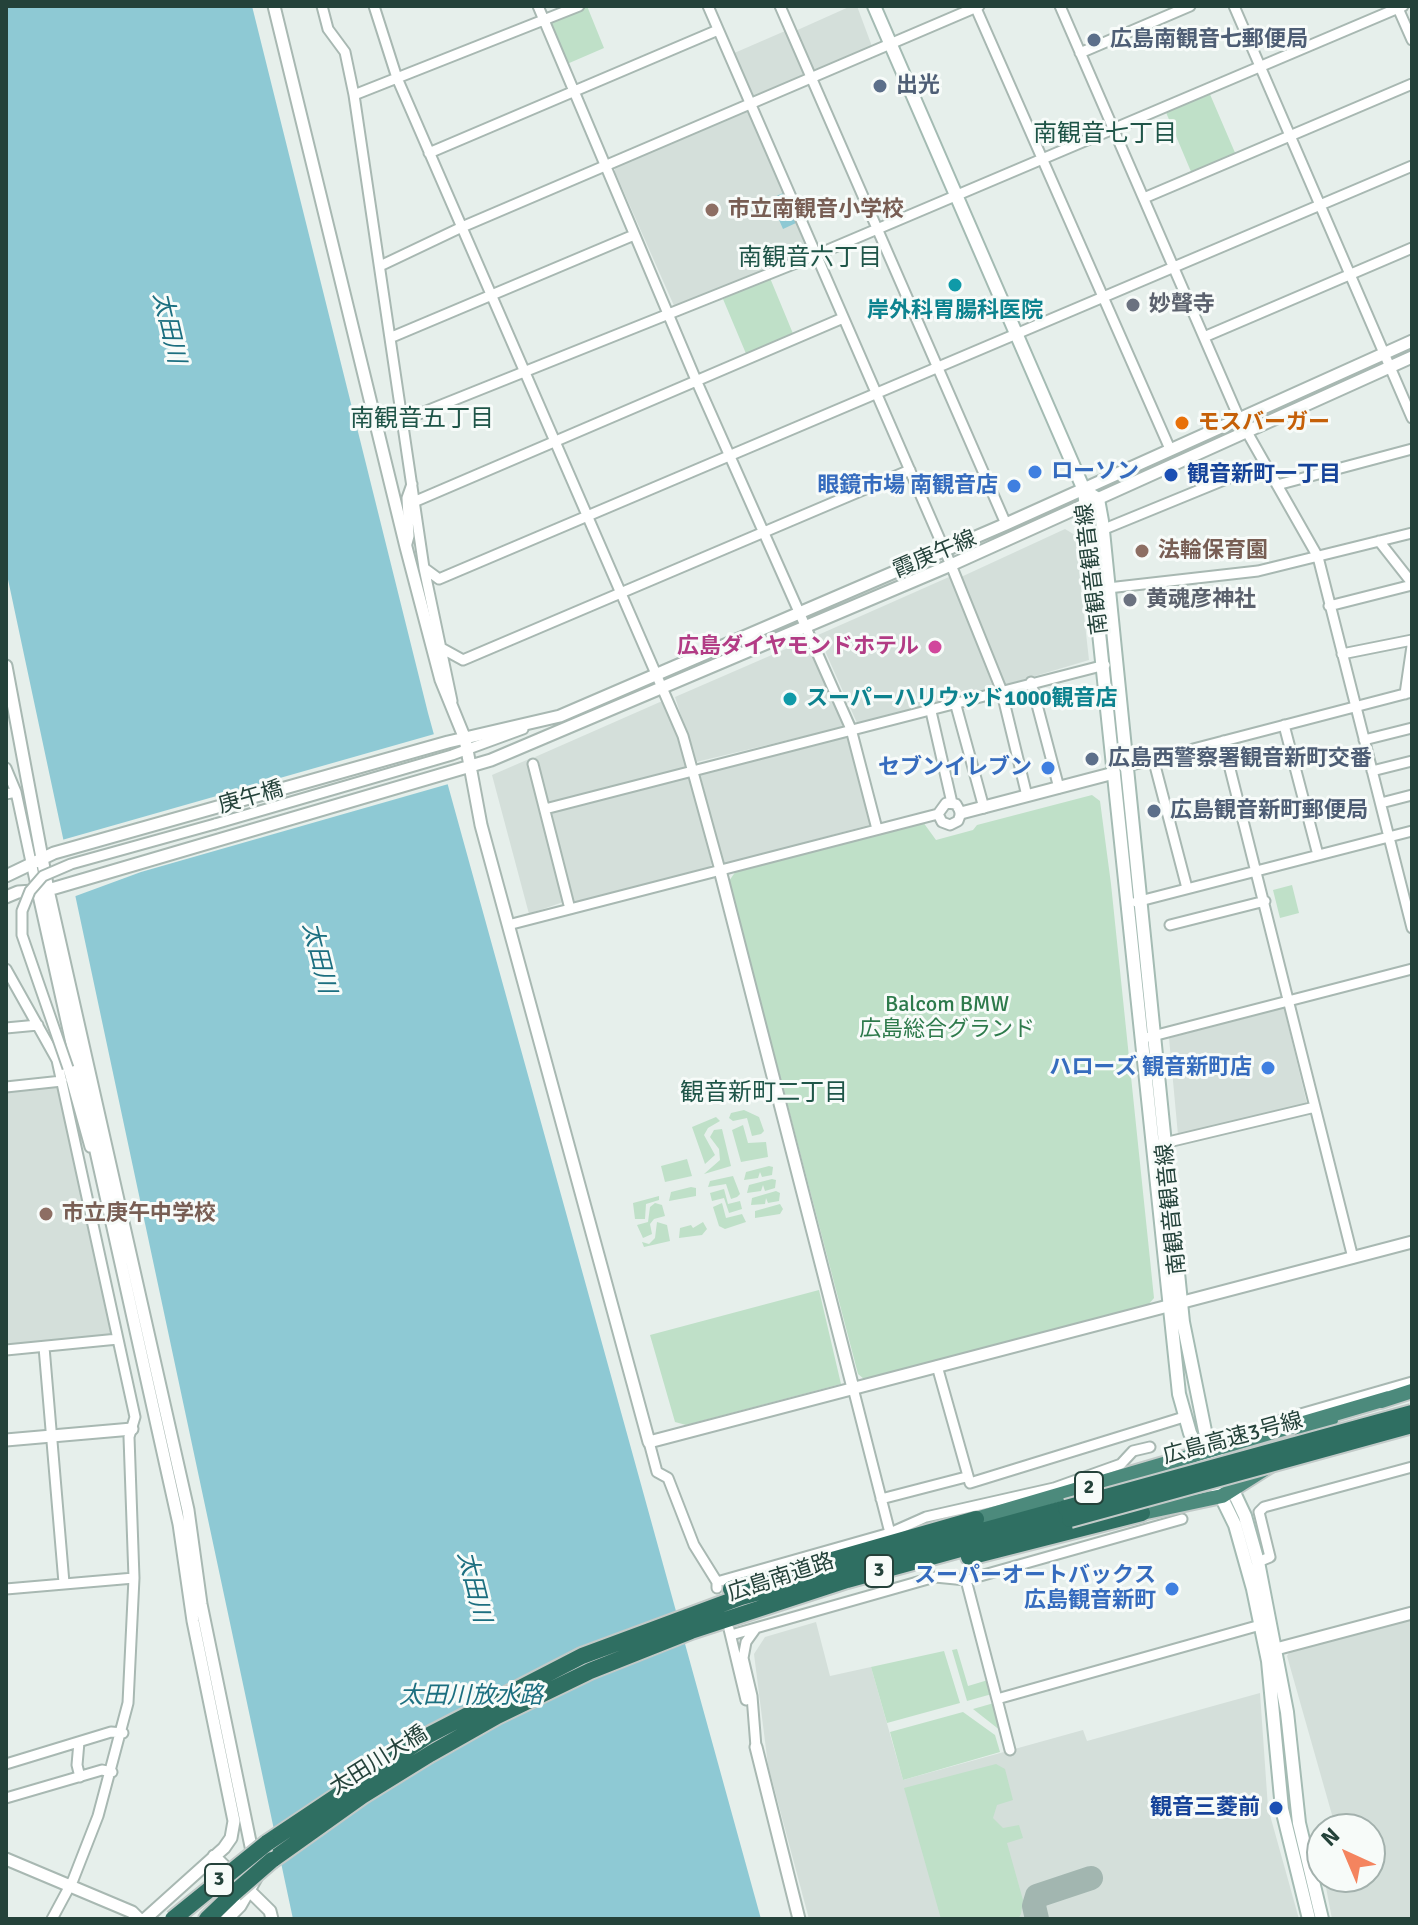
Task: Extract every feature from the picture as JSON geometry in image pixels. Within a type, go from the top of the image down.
[{"type":"highway","name":"2","points":[[976,1519],[1412,1391]]},
{"type":"highway","name":"2","points":[[1144,1513],[1228,1493],[1265,1470],[1300,1437],[1333,1419],[1389,1398]]},
{"type":"highway","name":"広島高速3号線","points":[[1068,1513],[1412,1413]]},
{"type":"highway","name":"広島高速3号線","points":[[1068,1513],[1412,1425]]},
{"type":"highway","name":"広島南道路","points":[[687,1618],[799,1596],[1068,1513]]},
{"type":"highway","name":"広島南道路","points":[[582,1656],[796,1581],[1068,1513]]},
{"type":"highway","points":[[799,1596],[847,1590],[1144,1513]]},
{"type":"highway","points":[[687,1618],[781,1574],[976,1519]]},
{"type":"highway","name":"太田川大橋","points":[[241,1893],[272,1860],[362,1796],[497,1716],[590,1671],[687,1618]]},
{"type":"highway","name":"太田川大橋","points":[[173,1919],[267,1843],[427,1736],[582,1656]]},
{"type":"highway","name":"3","points":[[207,1919],[241,1893]]},
{"type":"main road","name":"南観音観音線","points":[[874,6],[1102,530],[1120,770]]},
{"type":"main road","name":"南観音観音線","points":[[1092,502],[1105,665],[1134,902],[1184,1417],[1209,1452]]},
{"type":"main road","name":"南観音観音線","points":[[1175,1305],[1209,1452],[1258,1562],[1280,1797],[1309,1919]]},
{"type":"main road","name":"南観音観音線","points":[[1228,1493],[1276,1649],[1287,1712],[1299,1823],[1322,1919]]},
{"type":"street","points":[[274,6],[406,547],[441,680],[467,744],[481,825],[657,1472],[668,1478],[694,1545],[717,1585],[890,1533],[926,1517],[1054,1488],[1121,1464],[1133,1451],[1150,1447]]},
{"type":"street","points":[[322,6],[328,29],[345,52],[354,95],[424,568],[453,709]]},
{"type":"street","points":[[374,6],[397,78],[663,689],[693,769],[890,1533]]},
{"type":"street","points":[[538,6],[572,93],[696,380],[851,729],[877,829]]},
{"type":"street","points":[[354,95],[579,6]]},
{"type":"street","points":[[708,6],[945,550],[1001,689],[1027,796]]},
{"type":"street","points":[[780,6],[1006,524]]},
{"type":"street","points":[[380,266],[604,165],[977,6],[1170,449]]},
{"type":"street","points":[[1060,6],[1239,418],[1318,557],[1412,928]]},
{"type":"street","points":[[1080,53],[1190,6]]},
{"type":"street","points":[[1234,6],[1412,418]]},
{"type":"street","points":[[404,420],[816,255],[1399,7],[1412,40]]},
{"type":"street","points":[[429,153],[718,30]]},
{"type":"street","points":[[1144,198],[1412,84]]},
{"type":"street","points":[[424,568],[439,579],[1412,166]]},
{"type":"street","points":[[392,337],[634,235]]},
{"type":"street","points":[[1204,337],[1412,248]]},
{"type":"street","points":[[416,501],[843,318]]},
{"type":"street","name":"霞庚午線","points":[[448,742],[467,744],[560,716],[1084,490],[1412,341]]},
{"type":"street","points":[[6,897],[64,884],[472,767],[951,565],[1412,357]]},
{"type":"street","points":[[1277,485],[1412,449]]},
{"type":"street","points":[[1102,530],[1263,464]]},
{"type":"street","points":[[443,649],[463,660],[910,470]]},
{"type":"street","points":[[406,547],[409,536],[407,498],[413,482]]},
{"type":"street","points":[[1108,588],[1258,571],[1412,533]]},
{"type":"street","points":[[1329,606],[1412,584],[1379,541]]},
{"type":"street","points":[[508,925],[938,814],[943,805],[984,808],[1153,758],[1408,693],[1412,643],[1342,654]]},
{"type":"street","points":[[545,809],[930,707],[1105,665]]},
{"type":"street","points":[[6,666],[42,890],[179,1524],[193,1621],[232,1806],[231,1838],[142,1919],[6,1859]]},
{"type":"street","points":[[1031,682],[1059,788]]},
{"type":"street","points":[[955,702],[984,808]]},
{"type":"street","points":[[930,707],[958,821],[950,825],[942,822],[938,814]]},
{"type":"street","points":[[1284,725],[1318,855]]},
{"type":"street","points":[[1364,740],[1412,728]]},
{"type":"street","points":[[1223,741],[1353,1258]]},
{"type":"street","name":"庚午橋","points":[[6,876],[54,853],[448,742]]},
{"type":"street","points":[[105,1183],[91,1150],[68,1068],[22,935],[25,901],[43,876],[71,864],[452,755],[467,744]]},
{"type":"street","points":[[1153,758],[1187,888]]},
{"type":"street","points":[[1372,771],[1412,761]]},
{"type":"street","points":[[533,764],[570,909]]},
{"type":"street","points":[[6,768],[11,793],[37,860]]},
{"type":"street","points":[[1381,803],[1412,795]]},
{"type":"street","points":[[1134,902],[1412,831]]},
{"type":"street","points":[[42,890],[188,1510],[201,1604],[256,1873],[227,1919]]},
{"type":"street","points":[[1170,925],[1265,901]]},
{"type":"street","points":[[6,969],[57,1060],[135,1417],[129,1437],[134,1578],[129,1690],[123,1733],[70,1886],[52,1919]]},
{"type":"street","points":[[1148,1037],[1412,969]]},
{"type":"street","points":[[6,1028],[38,1025]]},
{"type":"street","points":[[6,1087],[62,1081]]},
{"type":"street","points":[[1159,1144],[1315,1107]]},
{"type":"street","points":[[649,1442],[1412,1242]]},
{"type":"street","points":[[6,1350],[118,1339]]},
{"type":"street","points":[[44,1347],[64,1583]]},
{"type":"street","points":[[937,1366],[970,1483],[1184,1417]]},
{"type":"street","points":[[1275,1430],[1277,1423],[1283,1419],[1412,1382]]},
{"type":"street","points":[[6,1440],[132,1429]]},
{"type":"street","points":[[1258,1562],[1270,1557],[1259,1512],[1264,1507],[1412,1467]]},
{"type":"street","points":[[881,1499],[966,1477]]},
{"type":"street","points":[[976,1519],[984,1504]]},
{"type":"street","points":[[1144,1513],[1151,1529]]},
{"type":"street","points":[[799,1919],[730,1632],[941,1576],[966,1580],[1182,1519]]},
{"type":"street","points":[[6,1589],[134,1578]]},
{"type":"street","points":[[966,1580],[1010,1750]]},
{"type":"street","points":[[1276,1649],[1412,1613]]},
{"type":"street","points":[[756,1747],[752,1696],[743,1658],[749,1637],[762,1624]]},
{"type":"street","points":[[997,1699],[1266,1624]]},
{"type":"street","points":[[6,1764],[111,1732],[123,1733]]},
{"type":"street","points":[[79,1742],[77,1765],[80,1777]]},
{"type":"street","points":[[6,1798],[102,1770],[112,1772]]},
{"type":"street","points":[[214,1856],[241,1893],[270,1911],[272,1919]]},
{"type":"shaded area","points":[[857,6],[873,49],[815,74],[793,32]]},
{"type":"shaded area","points":[[785,31],[805,78],[752,101],[732,54]]},
{"type":"shaded area","name":"市立南観音小学校","points":[[745,110],[750,113],[810,249],[808,254],[675,308],[615,166]]},
{"type":"shaded area","points":[[1065,529],[1075,535],[1089,660],[1005,685],[961,577]]},
{"type":"shaded area","points":[[949,577],[953,579],[994,688],[857,723],[818,635]]},
{"type":"shaded area","points":[[804,641],[808,642],[845,722],[843,727],[696,762],[675,697]]},
{"type":"shaded area","points":[[664,702],[680,736],[688,763],[685,768],[550,804],[546,801],[535,757]]},
{"type":"shaded area","points":[[849,735],[872,822],[725,864],[700,774],[703,770]]},
{"type":"shaded area","points":[[529,759],[566,901],[529,914],[492,775]]},
{"type":"shaded area","points":[[689,775],[712,864],[709,868],[576,903],[573,901],[551,810]]},
{"type":"shaded area","points":[[1284,1008],[1307,1104],[1178,1135],[1169,1038]]},
{"type":"shaded area","name":"市立庚午中学校","points":[[58,1087],[114,1335],[6,1344],[6,1092]]},
{"type":"shaded area","points":[[1412,1618],[1412,1919],[1332,1919],[1327,1893],[1386,1893],[1386,1813],[1331,1813],[1287,1656],[1290,1651]]},
{"type":"shaded area","points":[[816,1622],[830,1676],[871,1667],[903,1780],[1083,1730],[1087,1741],[1260,1693],[1268,1808],[1299,1919],[809,1919],[768,1765],[754,1654],[765,1637]]},
{"type":"green space","points":[[587,6],[604,48],[567,64],[551,21]]},
{"type":"green space","points":[[1209,92],[1236,155],[1192,174],[1165,110]]},
{"type":"green space","points":[[770,278],[794,336],[747,356],[723,299]]},
{"type":"green space","name":"Balcom BMW 広島総合グランド","points":[[1092,795],[1100,801],[1111,884],[1154,1298],[1148,1305],[1104,1318],[864,1379],[858,1374],[729,881],[736,871],[923,822],[936,840],[973,830],[977,825]]},
{"type":"green space","points":[[1292,885],[1299,913],[1280,918],[1273,890]]},
{"type":"green space","points":[[744,1110],[759,1117],[764,1131],[761,1134],[752,1136],[747,1118],[733,1121],[729,1118],[731,1113]]},
{"type":"green space","points":[[716,1117],[720,1121],[708,1128],[704,1135],[715,1155],[705,1164],[692,1127]]},
{"type":"green space","points":[[743,1125],[748,1143],[766,1142],[768,1157],[741,1162],[732,1130]]},
{"type":"green space","points":[[722,1129],[731,1166],[704,1174],[720,1160],[719,1149],[710,1137],[714,1130]]},
{"type":"green space","points":[[687,1159],[692,1176],[665,1182],[661,1166]]},
{"type":"green space","points":[[773,1167],[772,1175],[762,1177],[760,1172],[758,1178],[744,1180],[746,1172]]},
{"type":"green space","points":[[733,1176],[740,1194],[737,1197],[731,1199],[726,1184],[708,1187],[710,1181]]},
{"type":"green space","points":[[776,1180],[775,1188],[765,1191],[763,1185],[761,1191],[747,1193],[749,1185]]},
{"type":"green space","points":[[696,1188],[696,1196],[669,1201],[671,1192]]},
{"type":"green space","points":[[724,1189],[728,1204],[740,1201],[742,1209],[729,1213],[724,1198],[712,1201],[710,1193]]},
{"type":"green space","points":[[776,1191],[780,1193],[779,1201],[768,1203],[766,1198],[765,1204],[751,1205],[752,1198]]},
{"type":"green space","points":[[659,1196],[659,1200],[646,1204],[645,1219],[635,1219],[633,1203]]},
{"type":"green space","points":[[655,1203],[662,1205],[665,1216],[654,1219],[650,1224],[652,1234],[643,1238],[637,1225],[648,1222],[650,1207]]},
{"type":"green space","points":[[722,1203],[726,1218],[742,1214],[746,1222],[725,1229],[719,1226],[713,1207]]},
{"type":"green space","points":[[780,1204],[783,1209],[780,1214],[755,1218],[755,1211]]},
{"type":"green space","points":[[657,1222],[667,1225],[670,1241],[644,1247],[642,1242],[649,1244],[655,1238]]},
{"type":"green space","points":[[703,1222],[707,1229],[702,1235],[679,1238],[680,1228],[691,1225],[693,1228]]},
{"type":"green space","points":[[819,1290],[841,1384],[686,1425],[675,1422],[650,1335]]},
{"type":"green space","points":[[957,1649],[968,1686],[988,1680],[992,1694],[967,1701],[952,1650]]},
{"type":"green space","points":[[944,1651],[960,1703],[887,1723],[871,1667]]},
{"type":"green space","points":[[994,1703],[1001,1731],[973,1709]]},
{"type":"green space","points":[[963,1712],[995,1735],[1000,1752],[903,1780],[890,1732]]},
{"type":"green space","points":[[996,1764],[1005,1769],[1013,1800],[997,1805],[993,1818],[1003,1828],[1019,1825],[1023,1838],[1007,1843],[1023,1900],[1021,1914],[1018,1919],[941,1919],[904,1788]]},
{"type":"water","name":"太田川放水路","points":[[6,6],[252,6],[428,713],[761,1919],[293,1919],[6,570]]},
{"type":"water","points":[[783,193],[796,223],[783,229],[770,199]]},
{"type":"pier","points":[[438,733],[452,783],[141,872],[73,897],[62,840]]},
{"type":"taxiway","points":[[1037,1919],[1034,1906],[1037,1896],[1091,1878]]},
{"type":"place","name":"広島南観音七郵便局","points":[[1094,40]]},
{"type":"place","name":"出光","points":[[880,86]]},
{"type":"place","name":"市立南観音小学校","points":[[712,210]]},
{"type":"place","name":"岸外科胃腸科医院","points":[[955,285]]},
{"type":"place","name":"妙聲寺","points":[[1133,305]]},
{"type":"place","name":"モスバーガー","points":[[1182,423]]},
{"type":"place","name":"ローソン","points":[[1035,472]]},
{"type":"place","name":"観音新町一丁目","points":[[1171,475]]},
{"type":"place","name":"眼鏡市場 南観音店","points":[[1014,486]]},
{"type":"place","name":"法輪保育園","points":[[1142,551]]},
{"type":"place","name":"黄魂彦神社","points":[[1130,600]]},
{"type":"place","name":"広島ダイヤモンドホテル","points":[[935,647]]},
{"type":"place","name":"スーパーハリウッド1000観音店","points":[[790,699]]},
{"type":"place","name":"広島西警察署観音新町交番","points":[[1092,759]]},
{"type":"place","name":"セブンイレブン","points":[[1048,768]]},
{"type":"place","name":"広島観音新町郵便局","points":[[1154,811]]},
{"type":"place","name":"ハローズ 観音新町店","points":[[1268,1068]]},
{"type":"place","name":"市立庚午中学校","points":[[46,1214]]},
{"type":"place","name":"スーパーオートバックス 広島観音新町","points":[[1172,1589]]},
{"type":"place","name":"観音三菱前","points":[[1276,1808]]},
{"type":"district","name":"南観音七丁目","points":[[1105,135]]},
{"type":"district","name":"南観音六丁目","points":[[810,259]]},
{"type":"district","name":"南観音五丁目","points":[[422,420]]},
{"type":"district","name":"観音新町二丁目","points":[[764,1094]]},
{"type":"water label","name":"太田川","points":[[168,328]]},
{"type":"water label","name":"太田川","points":[[318,958]]},
{"type":"water label","name":"太田川","points":[[473,1587]]}]
